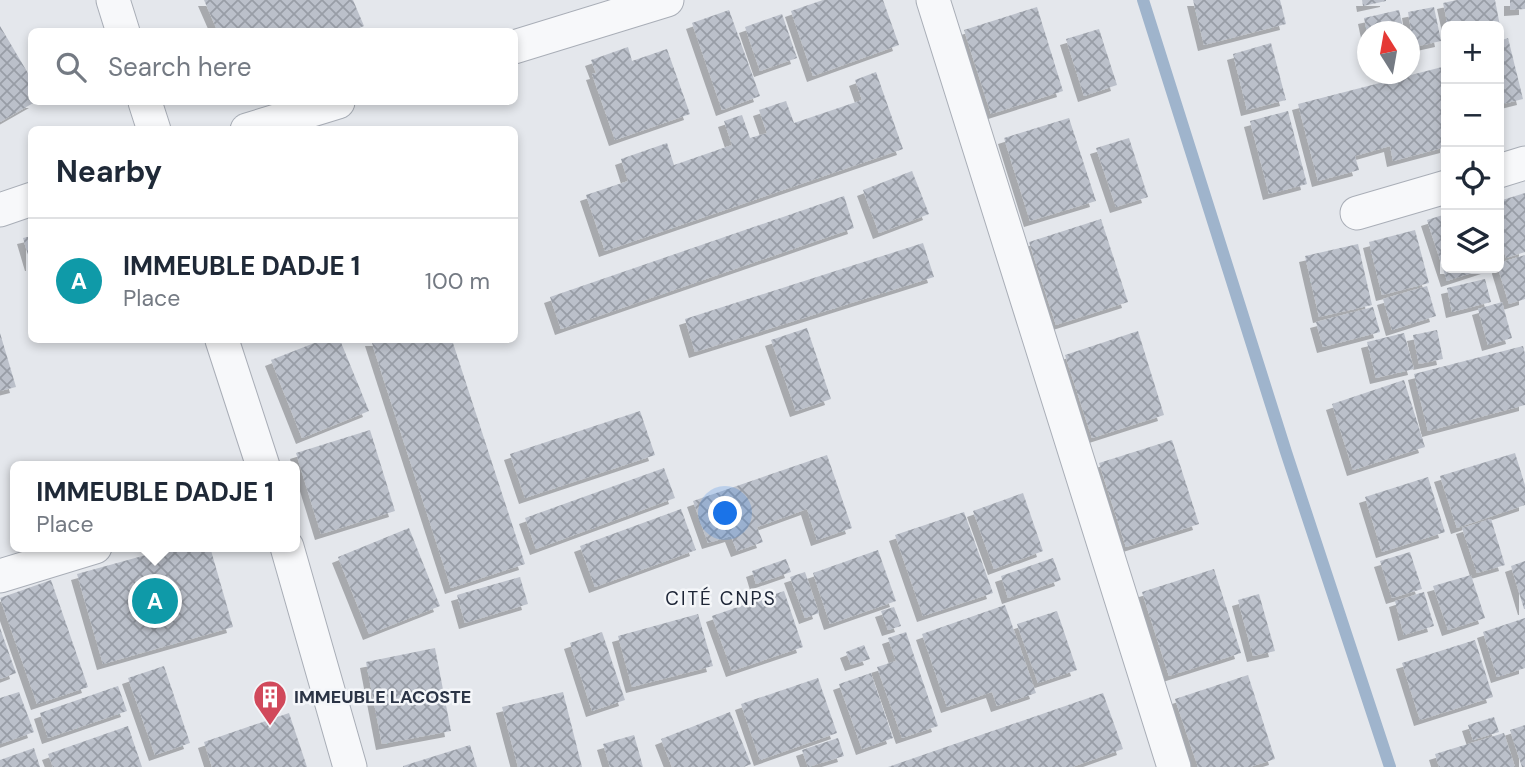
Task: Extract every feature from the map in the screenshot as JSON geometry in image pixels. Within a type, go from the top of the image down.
[{"type":"street","points":[[113,0],[122,28]]},
{"type":"street","points":[[518,46],[667,0]]},
{"type":"street","points":[[933,0],[1174,767]]},
{"type":"street","points":[[146,105],[153,126]]},
{"type":"street","points":[[260,126],[328,105]]},
{"type":"street","points":[[1504,169],[1525,163]]},
{"type":"street","points":[[1357,213],[1441,188]]},
{"type":"street","points":[[0,210],[28,201]]},
{"type":"street","points":[[223,343],[261,461]]},
{"type":"street","points":[[0,576],[79,552]]},
{"type":"street","points":[[288,552],[350,767]]},
{"type":"building","points":[[204,0],[353,0],[364,26],[359,28],[216,28]]},
{"type":"building","points":[[823,0],[883,0],[899,45],[813,76],[791,11]]},
{"type":"building","points":[[1193,0],[1280,0],[1286,24],[1204,45]]},
{"type":"building","points":[[1362,0],[1386,0],[1386,1],[1363,6]]},
{"type":"building","points":[[1457,0],[1495,0],[1499,21],[1447,21],[1443,3]]},
{"type":"building","points":[[1510,0],[1525,0],[1525,9],[1510,10]]},
{"type":"building","points":[[1037,7],[1063,91],[991,114],[964,30]]},
{"type":"building","points":[[1434,7],[1441,41],[1420,46],[1420,21],[1410,21],[1408,12]]},
{"type":"building","points":[[729,10],[760,96],[722,110],[692,23]]},
{"type":"building","points":[[1399,10],[1402,21],[1365,21],[1364,18]]},
{"type":"building","points":[[782,14],[797,58],[760,71],[745,27]]},
{"type":"building","points":[[0,26],[28,73],[30,105],[0,122]]},
{"type":"building","points":[[1099,29],[1117,85],[1084,96],[1066,39]]},
{"type":"building","points":[[1508,38],[1523,99],[1504,104],[1504,84],[1504,39]]},
{"type":"building","points":[[1271,43],[1286,100],[1247,110],[1233,54]]},
{"type":"building","points":[[628,47],[632,61],[667,49],[690,114],[615,140],[592,74],[596,73],[591,60]]},
{"type":"building","points":[[1441,67],[1441,148],[1393,161],[1390,146],[1355,156],[1359,170],[1318,181],[1298,104],[1376,84],[1420,84],[1420,73]]},
{"type":"building","points":[[876,72],[903,149],[605,251],[586,195],[628,181],[621,159],[667,143],[674,165],[732,145],[724,121],[742,115],[750,138],[767,133],[759,110],[786,101],[794,123],[862,100],[855,80]]},
{"type":"building","points":[[1288,111],[1307,184],[1269,194],[1250,121]]},
{"type":"building","points":[[1069,118],[1096,201],[1030,221],[1004,138]]},
{"type":"building","points":[[1129,138],[1148,197],[1116,207],[1096,148]]},
{"type":"building","points":[[912,171],[929,214],[879,233],[863,190]]},
{"type":"building","points":[[1525,193],[1525,252],[1506,258],[1504,251],[1504,199]]},
{"type":"building","points":[[844,196],[854,228],[561,329],[550,297]]},
{"type":"building","points":[[1441,216],[1441,263],[1427,220]]},
{"type":"building","points":[[1101,219],[1128,302],[1056,325],[1029,242]]},
{"type":"building","points":[[1415,230],[1429,283],[1382,295],[1369,242]]},
{"type":"building","points":[[28,237],[28,255],[23,238]]},
{"type":"building","points":[[923,243],[934,277],[695,352],[685,319]]},
{"type":"building","points":[[1358,244],[1372,305],[1319,317],[1305,256]]},
{"type":"building","points":[[1525,255],[1525,299],[1509,304],[1500,273],[1504,273],[1504,261]]},
{"type":"building","points":[[1444,273],[1472,273],[1447,281]]},
{"type":"building","points":[[1485,279],[1491,302],[1452,312],[1447,288]]},
{"type":"building","points":[[1427,286],[1436,316],[1392,330],[1383,299]]},
{"type":"building","points":[[1502,302],[1512,338],[1488,345],[1478,309]]},
{"type":"building","points":[[1373,307],[1380,332],[1323,347],[1316,322]]},
{"type":"building","points":[[807,328],[831,399],[796,411],[771,340]]},
{"type":"building","points":[[1437,330],[1443,359],[1419,364],[1413,335]]},
{"type":"building","points":[[1138,331],[1164,415],[1092,438],[1065,355]]},
{"type":"building","points":[[0,333],[16,387],[0,391]]},
{"type":"building","points":[[1404,333],[1414,369],[1376,378],[1367,342]]},
{"type":"building","points":[[314,343],[341,343],[369,411],[302,438],[271,360]]},
{"type":"building","points":[[372,343],[453,343],[525,564],[451,588]]},
{"type":"building","points":[[1523,346],[1525,405],[1428,431],[1414,374]]},
{"type":"building","points":[[1404,380],[1425,447],[1353,470],[1332,404]]},
{"type":"building","points":[[640,411],[655,455],[525,498],[510,454]]},
{"type":"building","points":[[370,430],[395,511],[321,534],[296,453]]},
{"type":"building","points":[[1172,440],[1199,524],[1126,547],[1099,463]]},
{"type":"building","points":[[1515,453],[1525,485],[1525,505],[1457,528],[1440,476]]},
{"type":"building","points":[[827,455],[852,528],[817,540],[807,509],[757,527],[763,542],[737,551],[731,536],[708,543],[693,501]]},
{"type":"building","points":[[664,468],[675,498],[536,549],[525,518]]},
{"type":"building","points":[[1428,477],[1445,532],[1382,552],[1365,497]]},
{"type":"building","points":[[1023,493],[1043,551],[994,569],[973,511]]},
{"type":"building","points":[[681,509],[696,550],[595,587],[580,546]]},
{"type":"building","points":[[964,512],[993,593],[923,616],[895,535]]},
{"type":"building","points":[[1491,519],[1505,565],[1477,573],[1462,528]]},
{"type":"building","points":[[409,528],[440,606],[369,634],[338,557]]},
{"type":"building","points":[[878,550],[896,601],[830,624],[813,573]]},
{"type":"building","points":[[157,552],[211,552],[233,627],[103,664],[77,574]]},
{"type":"building","points":[[1410,552],[1422,589],[1392,598],[1380,561]]},
{"type":"building","points":[[1053,558],[1061,580],[1008,598],[1001,576]]},
{"type":"building","points":[[786,559],[791,572],[756,584],[752,571]]},
{"type":"building","points":[[1525,561],[1525,609],[1524,609],[1511,566]]},
{"type":"building","points":[[1214,569],[1241,653],[1169,676],[1142,592]]},
{"type":"building","points":[[805,572],[819,613],[805,618],[790,577]]},
{"type":"building","points":[[1471,575],[1485,618],[1448,630],[1433,586]]},
{"type":"building","points":[[520,577],[528,604],[465,623],[457,595]]},
{"type":"building","points":[[51,580],[88,687],[37,704],[0,598]]},
{"type":"building","points":[[784,591],[803,647],[732,671],[712,616]]},
{"type":"building","points":[[1424,592],[1434,626],[1404,635],[1395,601]]},
{"type":"building","points":[[1259,594],[1275,651],[1253,656],[1238,600]]},
{"type":"building","points":[[1005,605],[1036,693],[997,706],[992,692],[947,707],[922,634]]},
{"type":"building","points":[[894,607],[901,626],[888,630],[881,611]]},
{"type":"building","points":[[1057,611],[1077,670],[1038,683],[1017,624]]},
{"type":"building","points":[[698,614],[713,666],[632,687],[618,636]]},
{"type":"building","points":[[1525,618],[1525,668],[1497,677],[1483,632]]},
{"type":"building","points":[[0,628],[16,673],[0,679]]},
{"type":"building","points":[[602,632],[625,700],[592,711],[570,643]]},
{"type":"building","points":[[906,632],[938,726],[902,738],[877,667],[896,661],[888,638]]},
{"type":"building","points":[[1475,640],[1493,697],[1420,720],[1402,663]]},
{"type":"building","points":[[864,645],[870,659],[851,665],[846,652]]},
{"type":"building","points":[[435,648],[451,731],[382,744],[366,662]]},
{"type":"building","points":[[164,666],[190,743],[155,755],[128,678]]},
{"type":"building","points":[[871,673],[893,738],[862,749],[839,684]]},
{"type":"building","points":[[1248,675],[1275,759],[1250,767],[1198,767],[1175,699]]},
{"type":"building","points":[[818,678],[837,733],[760,760],[741,704]]},
{"type":"building","points":[[118,686],[127,711],[48,738],[40,713]]},
{"type":"building","points":[[19,692],[34,732],[0,744],[0,698]]},
{"type":"building","points":[[563,692],[582,767],[518,767],[502,707]]},
{"type":"building","points":[[1103,693],[1123,749],[1072,767],[888,767]]},
{"type":"building","points":[[730,712],[751,764],[744,767],[672,767],[661,739]]},
{"type":"building","name":"IMMEUBLE LACOSTE","points":[[289,713],[307,767],[212,767],[204,742]]},
{"type":"building","points":[[1494,717],[1499,732],[1473,740],[1468,725]]},
{"type":"building","points":[[1525,725],[1525,767],[1522,767],[1510,730]]},
{"type":"building","points":[[128,726],[142,767],[53,767],[48,754]]},
{"type":"building","points":[[1504,733],[1515,767],[1439,767],[1435,754]]},
{"type":"building","points":[[634,735],[643,767],[610,767],[603,744]]},
{"type":"building","points":[[838,738],[844,756],[808,767],[802,750]]},
{"type":"building","points":[[470,745],[477,767],[403,767],[403,766]]},
{"type":"building","points":[[34,748],[40,767],[0,767],[0,760]]},
{"type":"waterway","points":[[1143,0],[1286,452],[1390,767]]},
{"type":"place","name":"IMMEUBLE DADJE 1","points":[[155,601]]},
{"type":"place","name":"IMMEUBLE LACOSTE","points":[[270,727]]},
{"type":"district","name":"CITÉ CNPS","points":[[721,598]]}]
